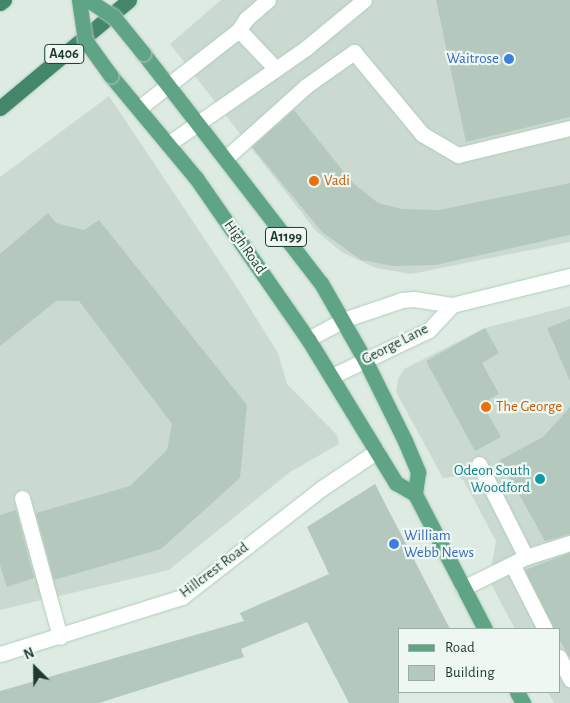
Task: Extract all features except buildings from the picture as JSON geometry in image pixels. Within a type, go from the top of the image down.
[{"type":"highway","points":[[0,4],[4,0]]},
{"type":"highway","name":"A406","points":[[0,108],[128,0]]},
{"type":"main road","name":"High Road","points":[[79,0],[85,40],[111,76],[202,186],[308,339],[396,483],[415,494],[484,628]]},
{"type":"main road","name":"A1199","points":[[88,0],[113,16],[226,158],[321,283],[365,360],[418,472],[415,494]]},
{"type":"street","points":[[139,108],[239,30],[246,19],[268,0]]},
{"type":"street","points":[[168,144],[276,69],[364,0]]},
{"type":"street","points":[[239,30],[276,69]]},
{"type":"street","points":[[226,158],[306,86],[354,52],[422,134],[458,155],[570,128]]},
{"type":"street","name":"George Lane","points":[[308,339],[343,320],[402,300],[452,305],[570,276]]},
{"type":"street","name":"George Lane","points":[[332,376],[429,330],[452,305]]},
{"type":"street","name":"Hillcrest Road","points":[[0,654],[60,637],[182,597],[322,488],[377,451]]},
{"type":"street","points":[[479,464],[526,557]]},
{"type":"street","points":[[22,498],[60,637]]},
{"type":"street","points":[[463,588],[526,557],[570,543]]},
{"type":"street","points":[[512,564],[544,628]]},
{"type":"street","points":[[560,659],[570,679]]},
{"type":"shaded area","points":[[221,0],[570,0],[570,242],[411,274],[376,268],[343,253],[316,231],[170,44]]},
{"type":"shaded area","points":[[109,96],[236,286],[278,353],[287,384],[337,435],[339,444],[290,472],[169,570],[0,610],[0,177]]},
{"type":"shaded area","points":[[570,306],[570,703],[554,703],[549,693],[560,693],[560,628],[514,628],[489,580],[496,541],[464,481],[457,476],[443,478],[396,392],[398,379],[404,369],[485,328]]},
{"type":"place","name":"Waitrose","points":[[509,59]]},
{"type":"place","name":"Vadi","points":[[314,181]]},
{"type":"place","name":"The George","points":[[486,407]]},
{"type":"place","name":"Odeon South Woodford","points":[[540,479]]},
{"type":"place","name":"William Webb News","points":[[394,544]]}]
